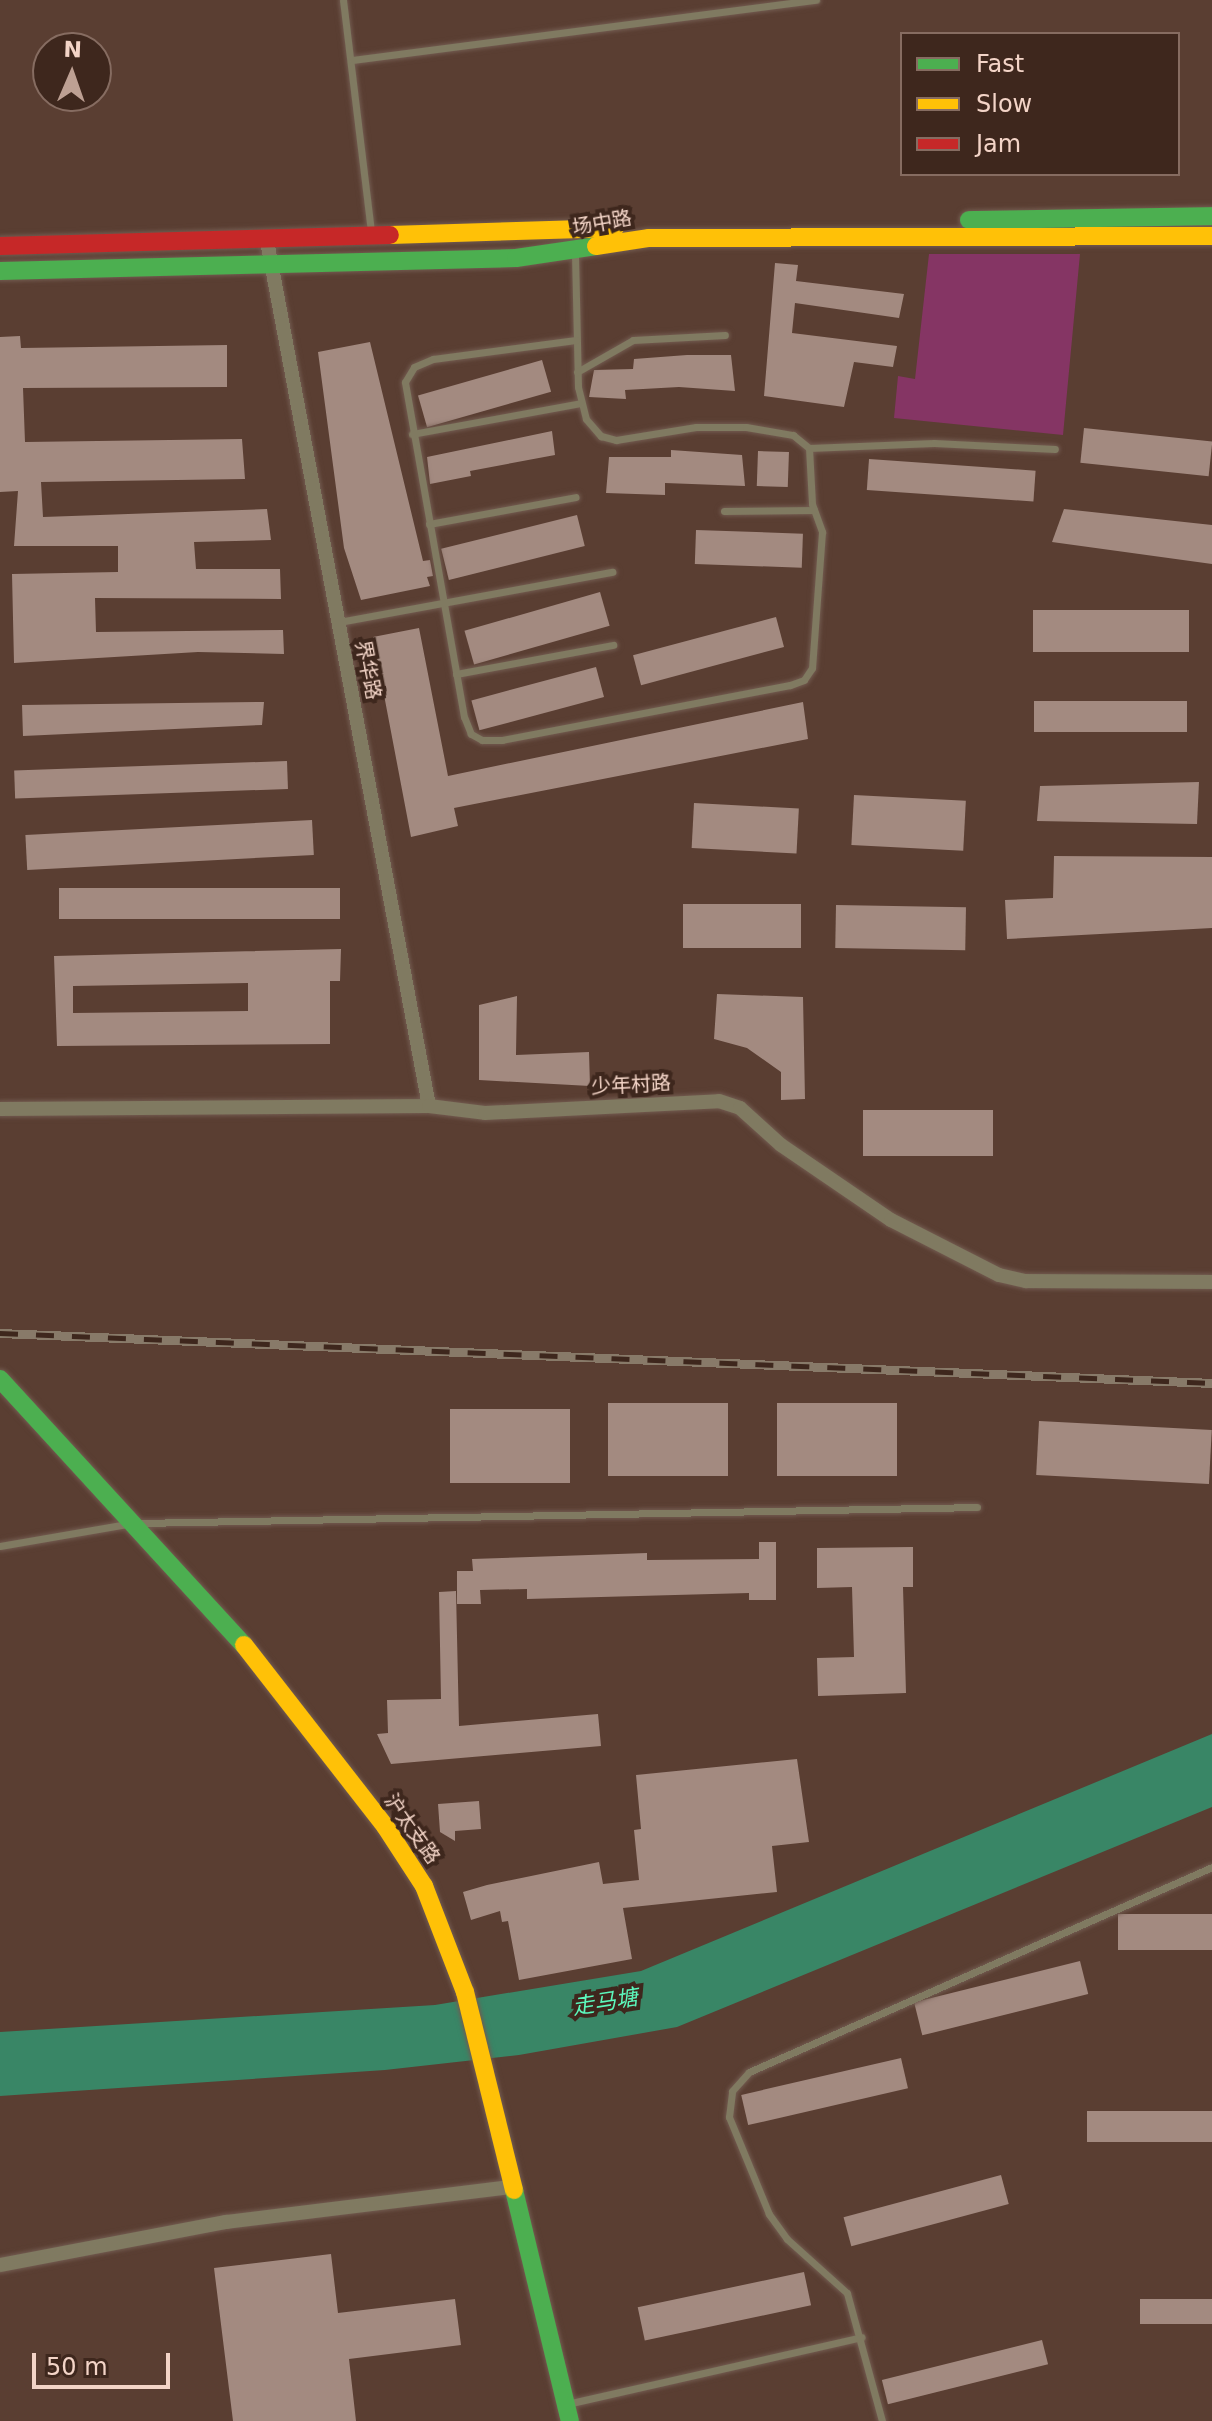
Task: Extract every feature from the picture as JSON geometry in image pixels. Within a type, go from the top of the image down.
[{"type":"main road","name":"场中路","points":[[0,271],[516,258],[637,226],[1212,216]]},
{"type":"main road","name":"场中路","points":[[0,246],[372,237],[575,241],[649,238],[1212,236]]},
{"type":"main road","name":"沪太支路","points":[[0,1379],[241,1642],[385,1826],[435,1907],[465,1992],[567,2412]]},
{"type":"street","name":"界华路","points":[[267,241],[429,1106]]},
{"type":"street","name":"少年村路","points":[[0,1109],[429,1106],[485,1113],[719,1101],[740,1108],[781,1145],[891,1220],[999,1275],[1026,1281],[1212,1282]]},
{"type":"street","points":[[0,2265],[226,2222],[512,2187]]},
{"type":"lane","points":[[343,0],[372,237]]},
{"type":"lane","points":[[352,60],[816,0]]},
{"type":"lane","points":[[575,241],[577,372],[581,403],[591,426],[611,439],[696,427],[746,427],[793,435],[809,448],[934,443],[1055,449]]},
{"type":"lane","points":[[577,372],[633,340],[725,335]]},
{"type":"lane","points":[[576,340],[512,345],[414,367],[404,389],[456,674],[468,729],[476,738],[496,741],[804,680],[813,661],[822,537],[814,510],[809,448]]},
{"type":"lane","points":[[412,434],[581,403]]},
{"type":"lane","points":[[429,524],[576,497]]},
{"type":"lane","points":[[724,511],[814,510]]},
{"type":"lane","points":[[339,622],[612,572]]},
{"type":"lane","points":[[456,674],[613,645]]},
{"type":"lane","points":[[0,1546],[134,1523],[977,1507]]},
{"type":"lane","points":[[882,2421],[847,2293],[787,2239],[757,2191],[729,2117],[732,2091],[749,2072],[1212,1867]]},
{"type":"lane","points":[[567,2412],[861,2337]]},
{"type":"shaded area","points":[[929,254],[1080,254],[1063,435],[894,418],[898,376],[915,379]]},
{"type":"water","name":"走马塘","points":[[1212,1734],[1212,1807],[677,2027],[519,2055],[385,2070],[0,2096],[0,2032],[435,2005],[641,1971]]},
{"type":"building","points":[[775,263],[798,265],[796,281],[904,294],[899,318],[795,303],[792,333],[897,346],[893,367],[854,362],[844,407],[764,396]]},
{"type":"building","points":[[20,336],[21,348],[227,345],[227,387],[23,388],[25,442],[242,439],[245,479],[41,482],[43,517],[267,509],[271,540],[194,542],[196,569],[280,569],[281,599],[95,598],[96,632],[283,630],[284,654],[198,652],[14,663],[12,574],[118,572],[118,546],[14,546],[18,491],[0,492],[0,337]]},
{"type":"building","points":[[370,342],[423,561],[430,560],[433,576],[427,577],[430,586],[361,600],[344,548],[318,352]]},
{"type":"building","points":[[731,355],[735,391],[679,387],[625,390],[626,399],[589,397],[594,370],[633,369],[634,359]]},
{"type":"building","points":[[542,360],[551,392],[427,427],[418,396]]},
{"type":"building","points":[[1084,428],[1212,441],[1209,476],[1080,463]]},
{"type":"building","points":[[552,431],[555,455],[470,471],[471,476],[430,484],[427,457]]},
{"type":"building","points":[[671,450],[742,455],[745,486],[665,483],[665,495],[606,493],[609,457],[671,457]]},
{"type":"building","points":[[758,451],[789,452],[788,487],[757,486]]},
{"type":"building","points":[[869,459],[1036,471],[1033,502],[867,490]]},
{"type":"building","points":[[1064,509],[1212,525],[1212,564],[1052,542]]},
{"type":"building","points":[[577,515],[585,546],[449,580],[441,549]]},
{"type":"building","points":[[696,530],[803,534],[802,568],[695,564]]},
{"type":"building","points":[[600,592],[610,626],[474,665],[464,631]]},
{"type":"building","points":[[1033,610],[1189,610],[1189,652],[1033,652]]},
{"type":"building","points":[[776,617],[784,647],[641,685],[633,655]]},
{"type":"building","points":[[419,628],[448,776],[803,702],[808,739],[454,808],[458,826],[411,837],[373,637]]},
{"type":"building","points":[[596,667],[604,697],[479,730],[471,700]]},
{"type":"building","points":[[1034,701],[1187,701],[1187,732],[1034,732]]},
{"type":"building","points":[[264,702],[262,725],[23,736],[22,705]]},
{"type":"building","points":[[287,761],[288,789],[15,799],[14,771]]},
{"type":"building","points":[[1199,782],[1197,824],[1037,821],[1040,786]]},
{"type":"building","points":[[854,795],[966,801],[963,851],[851,845]]},
{"type":"building","points":[[694,803],[799,808],[797,853],[692,848]]},
{"type":"building","points":[[312,820],[314,855],[27,870],[25,835]]},
{"type":"building","points":[[1054,856],[1212,857],[1212,928],[1007,939],[1005,900],[1053,898]]},
{"type":"building","points":[[59,888],[340,888],[340,919],[59,919]]},
{"type":"building","points":[[683,904],[801,904],[801,948],[683,948]]},
{"type":"building","points":[[836,905],[966,907],[965,950],[835,948]]},
{"type":"building","points":[[341,949],[340,981],[330,981],[330,1044],[57,1046],[54,956]],"holes":[[[248,983],[248,1011],[73,1013],[73,986]]]},
{"type":"building","points":[[717,994],[803,997],[805,1099],[781,1100],[781,1072],[747,1048],[714,1039]]},
{"type":"building","points":[[517,996],[516,1055],[589,1052],[590,1086],[479,1080],[479,1005]]},
{"type":"building","points":[[863,1110],[993,1110],[993,1156],[863,1156]]},
{"type":"building","points":[[608,1403],[728,1403],[728,1476],[608,1476]]},
{"type":"building","points":[[777,1403],[897,1403],[897,1476],[777,1476]]},
{"type":"building","points":[[450,1409],[570,1409],[570,1483],[450,1483]]},
{"type":"building","points":[[1039,1421],[1212,1430],[1209,1484],[1036,1475]]},
{"type":"building","points":[[759,1542],[776,1542],[776,1600],[749,1600],[749,1593],[527,1599],[527,1589],[480,1590],[481,1604],[457,1604],[457,1571],[473,1571],[472,1559],[647,1553],[647,1560],[759,1559]]},
{"type":"building","points":[[913,1547],[913,1587],[903,1587],[906,1693],[818,1696],[817,1658],[854,1657],[852,1587],[817,1588],[817,1548]]},
{"type":"building","points":[[456,1591],[459,1726],[598,1714],[601,1746],[391,1764],[377,1734],[388,1733],[387,1700],[441,1699],[439,1592]]},
{"type":"building","points":[[797,1759],[809,1842],[772,1846],[777,1892],[623,1908],[632,1959],[519,1980],[508,1921],[502,1922],[500,1911],[471,1920],[463,1892],[487,1885],[599,1862],[603,1884],[639,1880],[634,1830],[641,1829],[636,1775]]},
{"type":"building","points":[[479,1801],[481,1829],[455,1831],[455,1841],[440,1832],[438,1804]]},
{"type":"building","points":[[1118,1914],[1212,1914],[1212,1950],[1118,1950]]},
{"type":"building","points":[[1080,1961],[1088,1994],[922,2035],[914,2002]]},
{"type":"building","points":[[901,2058],[908,2088],[748,2125],[741,2095]]},
{"type":"building","points":[[1087,2111],[1212,2111],[1212,2142],[1087,2142]]},
{"type":"building","points":[[1001,2175],[1009,2204],[851,2246],[844,2217]]},
{"type":"building","points":[[331,2254],[338,2313],[455,2299],[461,2345],[349,2359],[356,2421],[233,2421],[214,2268]]},
{"type":"building","points":[[804,2272],[811,2305],[645,2341],[638,2307]]},
{"type":"building","points":[[1140,2299],[1212,2299],[1212,2324],[1140,2324]]},
{"type":"building","points":[[1042,2340],[1048,2364],[888,2404],[882,2380]]},
{"type":"railway","points":[[0,1333],[1212,1383]]},
{"type":"traffic: fast","points":[[969,220],[1212,216]]},
{"type":"traffic: fast","points":[[0,271],[516,258],[596,246]]},
{"type":"traffic: fast","points":[[0,1379],[244,1645]]},
{"type":"traffic: fast","points":[[514,2190],[570,2421]]},
{"type":"traffic: slow","points":[[390,235],[615,228]]},
{"type":"traffic: slow","points":[[596,246],[649,238],[1212,236]]},
{"type":"traffic: slow","points":[[244,1645],[385,1826],[424,1886],[465,1992],[514,2190]]},
{"type":"traffic: jam","points":[[0,246],[390,235]]}]
